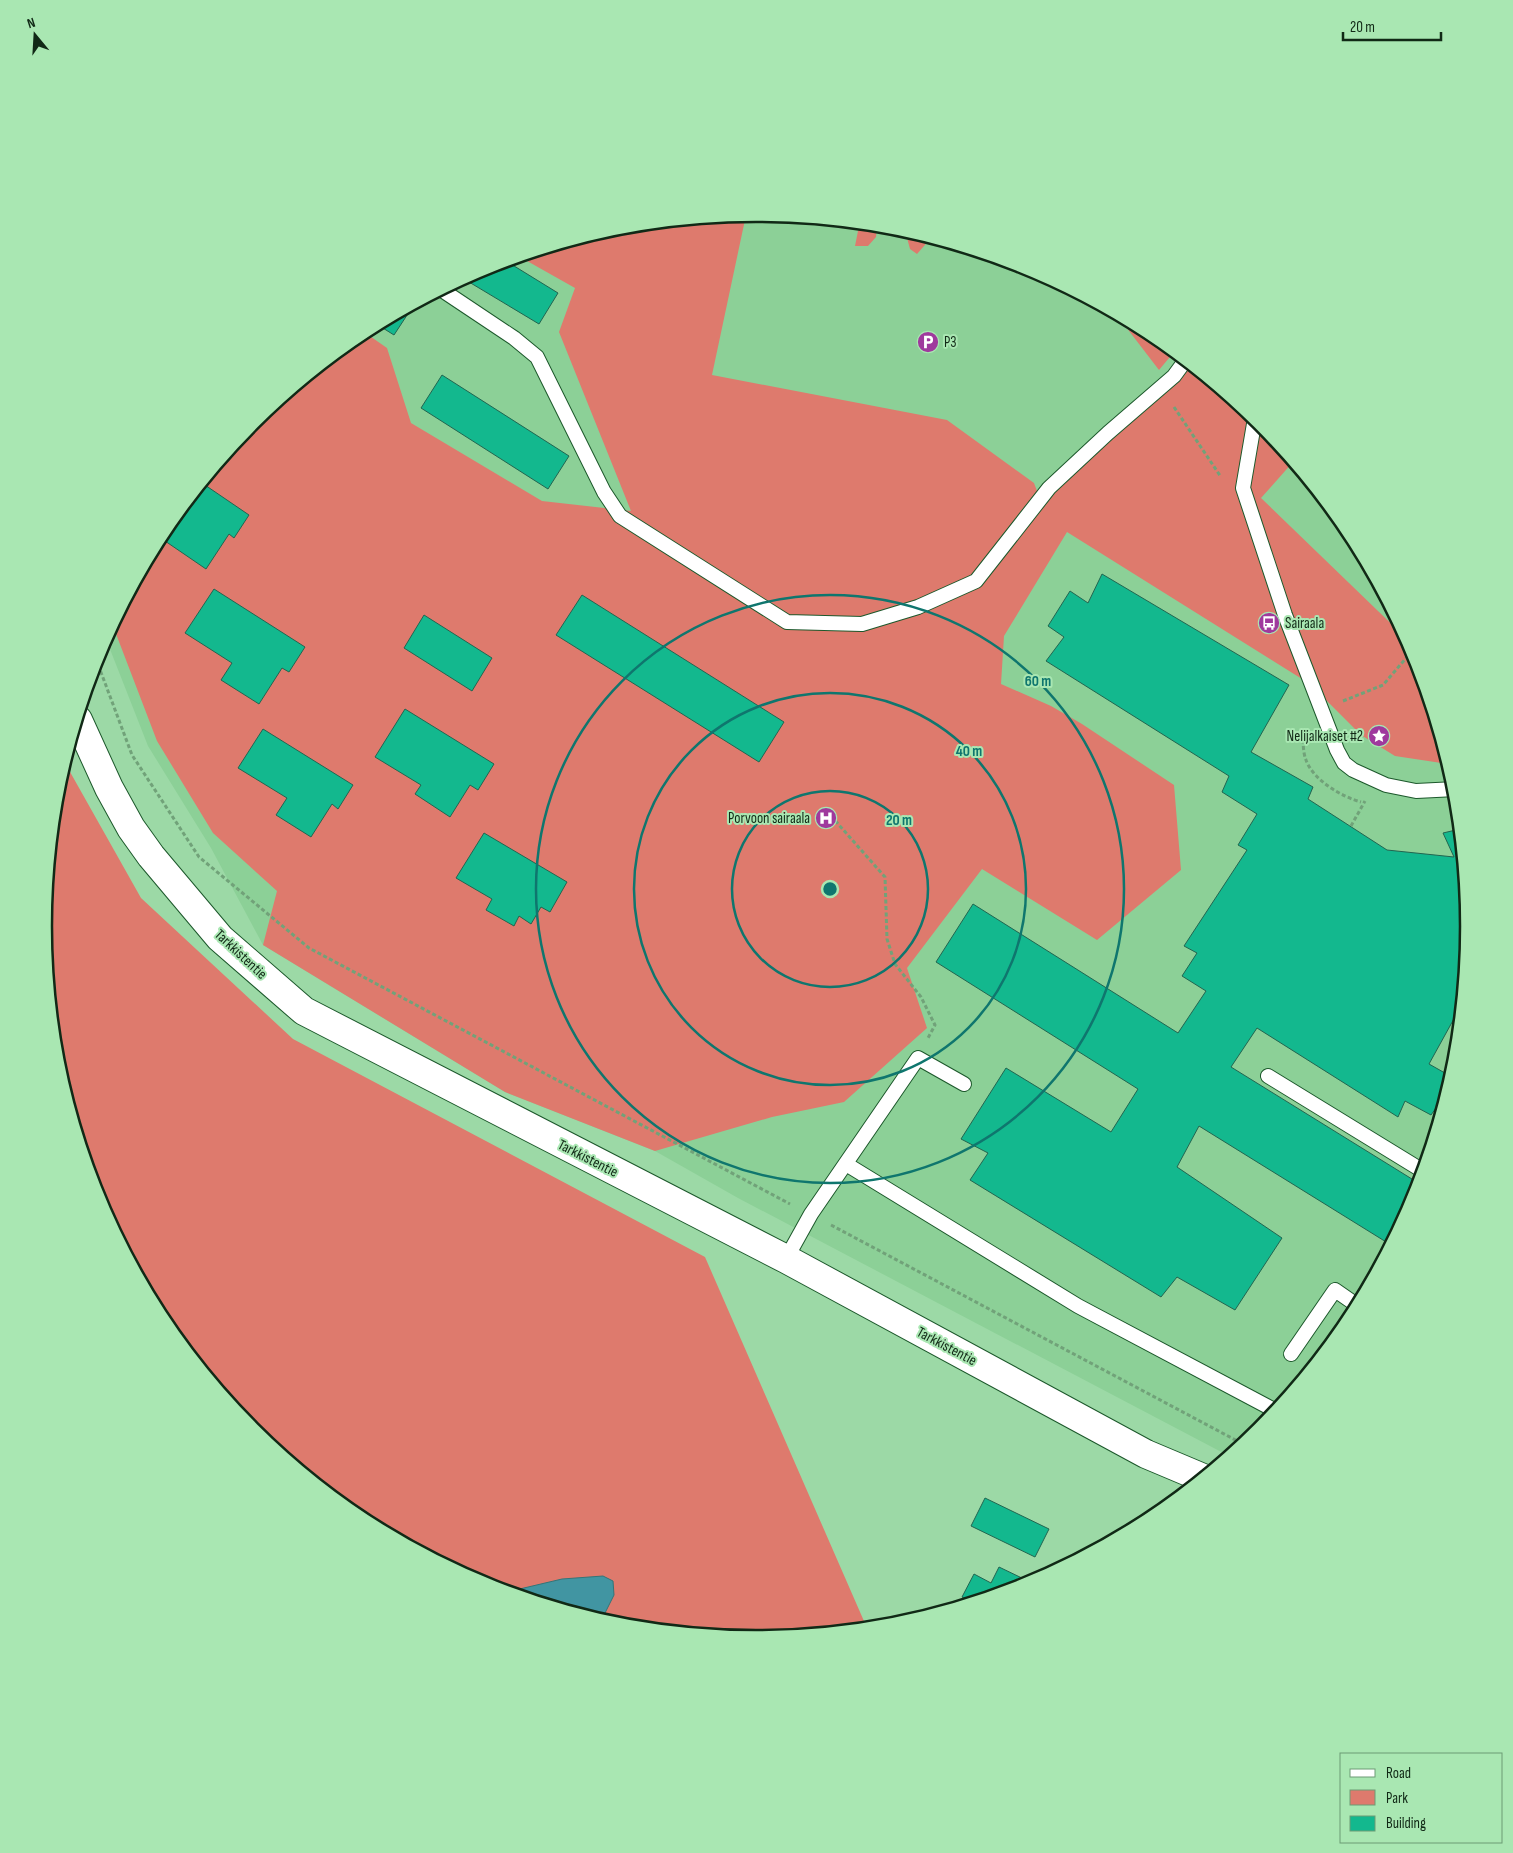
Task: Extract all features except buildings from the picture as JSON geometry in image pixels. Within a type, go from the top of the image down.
[{"type":"street","name":"Tarkkistentie","points":[[81,727],[109,788],[131,828],[151,856],[220,938],[304,1012],[786,1259],[1146,1454],[1197,1475]]},
{"type":"lane","points":[[448,294],[514,338],[537,357],[604,492],[620,516],[787,622],[862,624],[918,608],[976,581],[1048,488],[1174,376],[1182,366]]},
{"type":"lane","points":[[1253,428],[1244,488],[1285,615],[1337,750],[1344,763],[1353,770],[1386,785],[1416,791],[1447,789]]},
{"type":"lane","points":[[786,1259],[811,1214],[918,1058],[964,1084]]},
{"type":"lane","points":[[1268,1076],[1418,1167]]},
{"type":"lane","points":[[846,1164],[1078,1306],[1270,1408]]},
{"type":"lane","points":[[1291,1354],[1335,1290],[1352,1302]]},
{"type":"path","points":[[1160,388],[1226,485]]},
{"type":"path","points":[[1322,710],[1383,685],[1407,657]]},
{"type":"path","points":[[101,671],[132,755],[199,857],[309,948],[1237,1440]]},
{"type":"path","points":[[831,816],[885,877],[887,939],[895,964],[921,997],[935,1025],[918,1058]]},
{"type":"shaded area","name":"Porvoon sairaala","points":[[756,222],[803,224],[848,229],[894,236],[939,246],[1026,276],[1068,295],[1148,341],[1185,368],[1221,397],[1286,462],[1342,535],[1366,575],[1388,615],[1407,657],[1423,700],[1437,744],[1447,789],[1454,835],[1459,880],[1459,973],[1447,1064],[1437,1109],[1407,1196],[1388,1238],[1342,1318],[1286,1391],[1224,1453],[738,1198],[655,1151],[505,1092],[263,945],[211,848],[148,746],[110,649],[125,615],[171,535],[227,462],[292,397],[365,341],[445,295],[487,276],[574,246],[619,236],[710,224]]},
{"type":"green space","points":[[744,223],[712,375],[947,420],[1034,483],[1040,499],[1183,366],[1221,397],[1289,466],[1261,498],[1393,625],[1423,700],[1441,763],[1395,756],[1361,735],[1310,684],[1067,532],[1004,636],[1001,684],[1051,706],[1082,724],[1174,785],[1181,870],[1097,940],[982,869],[907,968],[927,1028],[844,1102],[772,1117],[655,1151],[505,1092],[263,945],[277,891],[213,833],[157,741],[116,634],[147,574],[171,535],[227,462],[292,397],[371,337],[387,348],[411,423],[542,501],[631,511],[559,332],[575,288],[527,261],[574,246],[619,236],[710,224]]},
{"type":"green space","points":[[858,231],[876,233],[876,237],[868,246],[855,246]]},
{"type":"green space","points":[[907,239],[926,243],[917,254],[910,249]]},
{"type":"green space","points":[[1127,328],[1170,357],[1159,370]]},
{"type":"green space","points":[[70,772],[141,898],[293,1039],[705,1257],[864,1622],[803,1629],[710,1629],[619,1617],[574,1607],[487,1577],[445,1558],[365,1512],[328,1485],[292,1456],[227,1391],[171,1318],[125,1238],[106,1196],[90,1153],[76,1109],[66,1064],[54,973],[52,926],[54,880],[59,835]]},
{"type":"water","points":[[603,1576],[613,1581],[614,1595],[605,1614],[574,1607],[519,1589],[562,1579]]},
{"type":"place","name":"P3","points":[[928,342]]},
{"type":"place","name":"Sairaala","points":[[1269,623]]},
{"type":"place","name":"Nelijalkaiset #2","points":[[1379,736]]},
{"type":"place","name":"Porvoon sairaala","points":[[826,818]]}]
